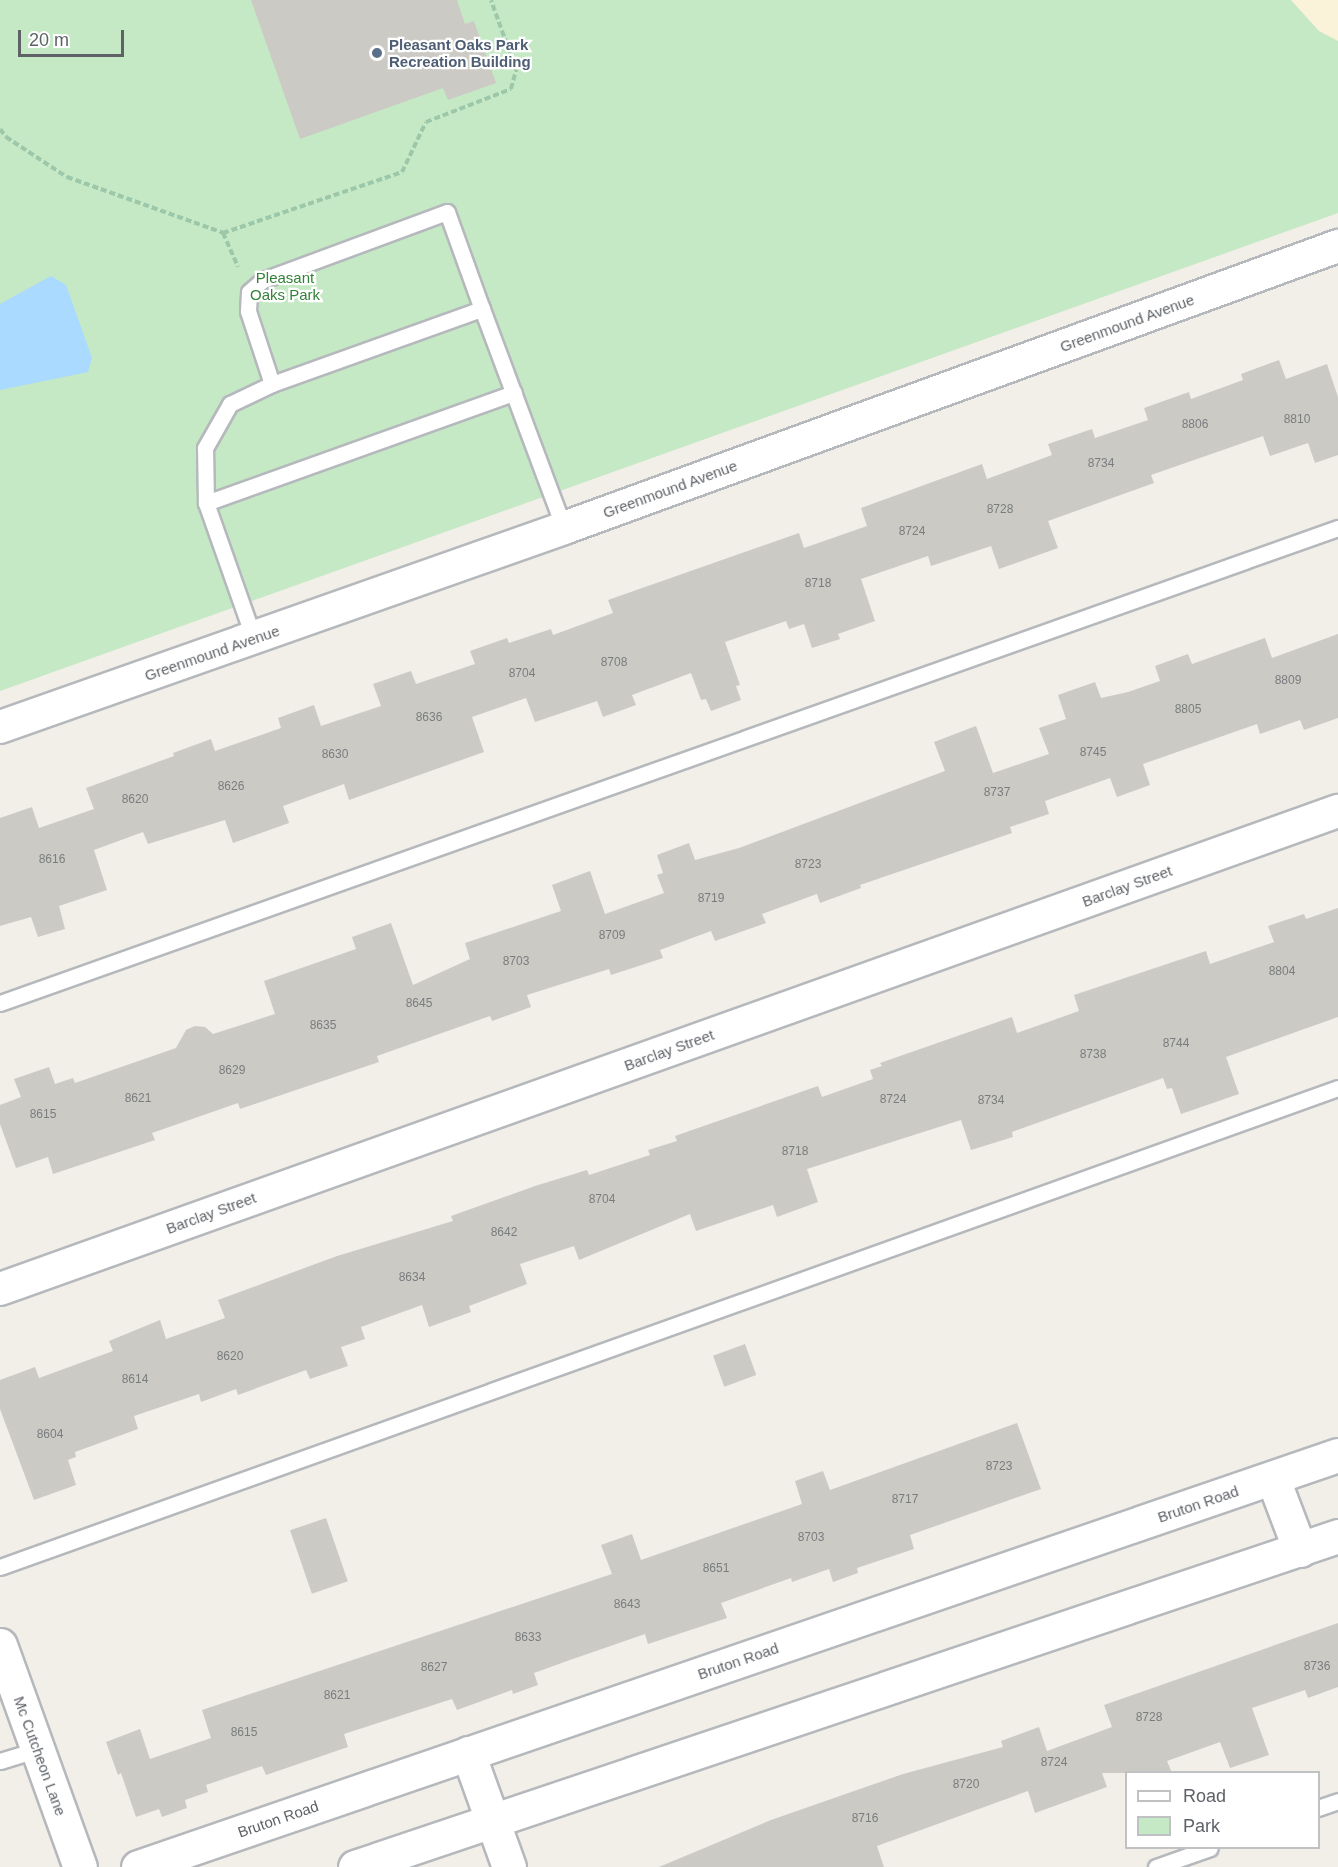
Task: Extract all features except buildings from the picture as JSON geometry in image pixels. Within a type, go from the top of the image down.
[{"type":"main road","name":"Bruton Road","points":[[138,1867],[1338,1455]]},
{"type":"main road","points":[[1273,1479],[1300,1550]]},
{"type":"main road","points":[[355,1867],[1338,1536]]},
{"type":"main road","name":"Mc Cutcheon Lane","points":[[0,1645],[80,1867]]},
{"type":"main road","points":[[468,1753],[509,1867]]},
{"type":"street","name":"Greenmound Avenue","points":[[0,727],[564,528],[1338,246]]},
{"type":"street","name":"Barclay Street","points":[[0,1289],[1338,811]]},
{"type":"lane","points":[[272,384],[248,311],[249,292],[263,280],[447,212],[564,528]]},
{"type":"lane","points":[[254,639],[206,504],[205,448],[230,404],[272,384],[482,309]]},
{"type":"lane","points":[[206,504],[514,393]]},
{"type":"lane","points":[[0,1003],[1338,528]]},
{"type":"lane","points":[[0,1567],[1338,1088]]},
{"type":"lane","points":[[0,1761],[37,1750]]},
{"type":"lane","points":[[1320,1807],[1338,1801]]},
{"type":"lane","points":[[1156,1867],[1207,1849]]},
{"type":"path","points":[[0,129],[6,137],[67,177],[223,233],[402,172],[426,122],[511,89],[516,70],[491,0]]},
{"type":"path","points":[[223,233],[249,292]]},
{"type":"green space","name":"Pleasant Oaks Park","points":[[0,0],[1338,0],[1338,213],[0,691]]},
{"type":"sand","points":[[1291,0],[1338,0],[1338,41],[1319,31]]},
{"type":"water","points":[[51,276],[66,285],[92,358],[88,372],[0,390],[0,304]]},
{"type":"place","name":"Pleasant Oaks Park Recreation Building","points":[[377,53]]}]
